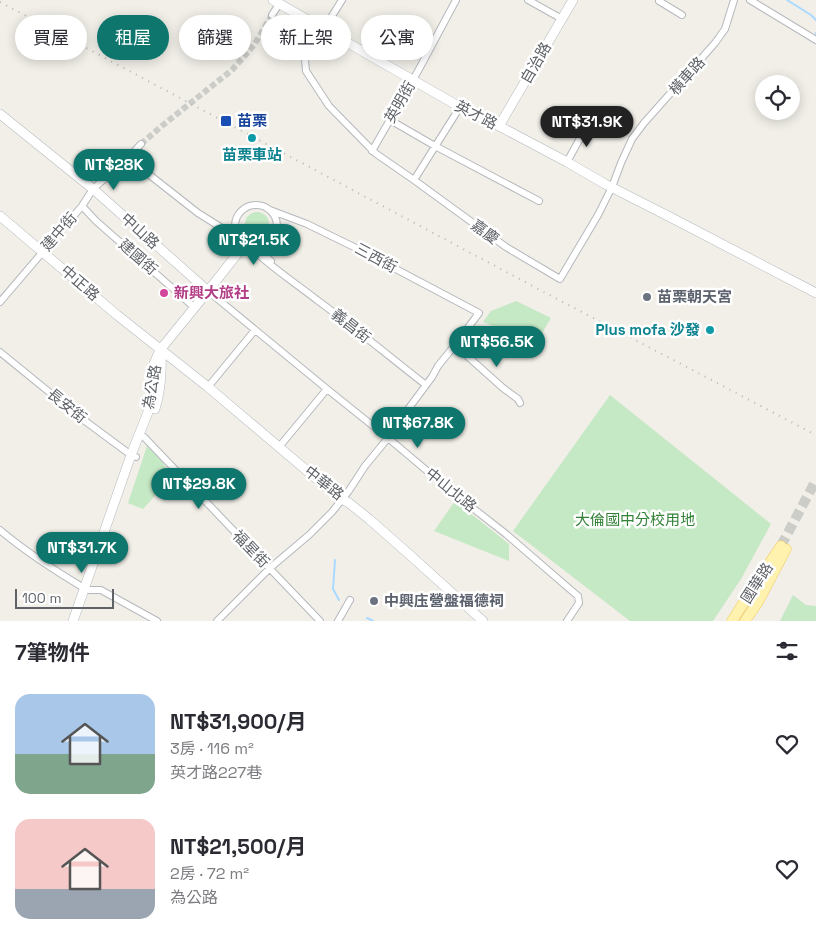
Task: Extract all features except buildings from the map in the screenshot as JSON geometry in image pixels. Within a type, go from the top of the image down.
[{"type":"main road","name":"國華路","points":[[732,621],[758,580],[784,547],[758,602],[745,621]]},
{"type":"street","name":"嘉慶","points":[[333,15],[342,0]]},
{"type":"street","name":"英明街","points":[[372,151],[456,0]]},
{"type":"street","points":[[528,0],[562,19]]},
{"type":"street","name":"自治路","points":[[499,126],[573,0]]},
{"type":"street","name":"橫車路","points":[[560,278],[598,215],[632,139],[644,123],[716,43],[725,29],[734,0]]},
{"type":"street","points":[[750,0],[816,40]]},
{"type":"street","points":[[659,1],[682,15]]},
{"type":"street","name":"英才路","points":[[276,2],[298,15]]},
{"type":"street","points":[[272,15],[276,2]]},
{"type":"street","name":"英才路","points":[[351,45],[460,107],[816,293]]},
{"type":"street","name":"嘉慶","points":[[305,60],[306,71],[329,106],[372,151],[506,247],[560,278]]},
{"type":"street","points":[[414,180],[460,107]]},
{"type":"street","name":"中山路","points":[[0,114],[93,189],[208,292]]},
{"type":"street","points":[[390,120],[539,201]]},
{"type":"street","points":[[567,162],[588,124]]},
{"type":"street","name":"建中街","points":[[0,302],[82,206],[93,189],[142,144]]},
{"type":"street","name":"義昌街","points":[[128,158],[198,213],[244,242],[275,269],[318,300],[426,385]]},
{"type":"street","points":[[271,240],[260,246],[244,242],[236,232],[236,218],[239,213],[244,208],[257,204],[270,210],[274,216],[276,228],[265,256],[275,269]]},
{"type":"street","name":"建國街","points":[[82,206],[96,221],[195,308]]},
{"type":"street","name":"三西街","points":[[270,210],[307,224],[358,249],[479,313],[455,345]]},
{"type":"street","name":"中正路","points":[[0,216],[160,350]]},
{"type":"street","name":"為公路","points":[[73,621],[87,589],[133,456],[160,394],[162,371],[160,350],[208,292],[244,242]]},
{"type":"street","name":"中山北路","points":[[208,292],[511,538],[578,596],[579,603],[566,621]]},
{"type":"street","points":[[208,387],[255,330]]},
{"type":"street","points":[[218,621],[270,568],[309,535],[332,512],[455,345],[518,399],[520,403]]},
{"type":"street","name":"中華路","points":[[160,350],[208,387],[342,499],[349,502],[483,621]]},
{"type":"street","name":"長安街","points":[[0,352],[81,418],[133,456]]},
{"type":"street","points":[[279,447],[327,389]]},
{"type":"street","name":"福星街","points":[[142,436],[320,621]]},
{"type":"street","points":[[0,531],[50,568],[87,589],[101,590],[157,621]]},
{"type":"street","name":"為公路","points":[[79,621],[87,589]]},
{"type":"street","points":[[338,621],[350,600]]},
{"type":"green space","points":[[257,212],[265,216],[269,224],[265,232],[257,236],[249,232],[245,224],[249,216]]},
{"type":"green space","points":[[516,301],[551,318],[532,350],[505,331],[483,322],[491,311]]},
{"type":"green space","name":"大倫國中分校用地","points":[[610,395],[771,524],[741,579],[713,621],[630,621],[513,531]]},
{"type":"green space","points":[[147,446],[162,461],[171,478],[143,509],[128,503]]},
{"type":"green space","points":[[455,501],[509,544],[509,561],[434,531]]},
{"type":"green space","points":[[793,595],[806,605],[816,606],[816,621],[780,621]]},
{"type":"waterway","points":[[787,0],[816,20]]},
{"type":"waterway","points":[[335,560],[333,589],[339,600]]},
{"type":"waterway","points":[[367,618],[373,621]]},
{"type":"tunnel","points":[[141,144],[232,70],[254,45],[261,33]]},
{"type":"tunnel","points":[[781,546],[816,480]]},
{"type":"railway","points":[[0,2],[816,435]]},
{"type":"place","name":"苗栗","points":[[226,121]]},
{"type":"place","name":"苗栗車站","points":[[252,138]]},
{"type":"place","name":"新興大旅社","points":[[164,293]]},
{"type":"place","name":"苗栗朝天宮","points":[[647,297]]},
{"type":"place","name":"Plus mofa 沙發","points":[[710,330]]},
{"type":"place","name":"中興庒營盤福德祠","points":[[374,601]]}]
